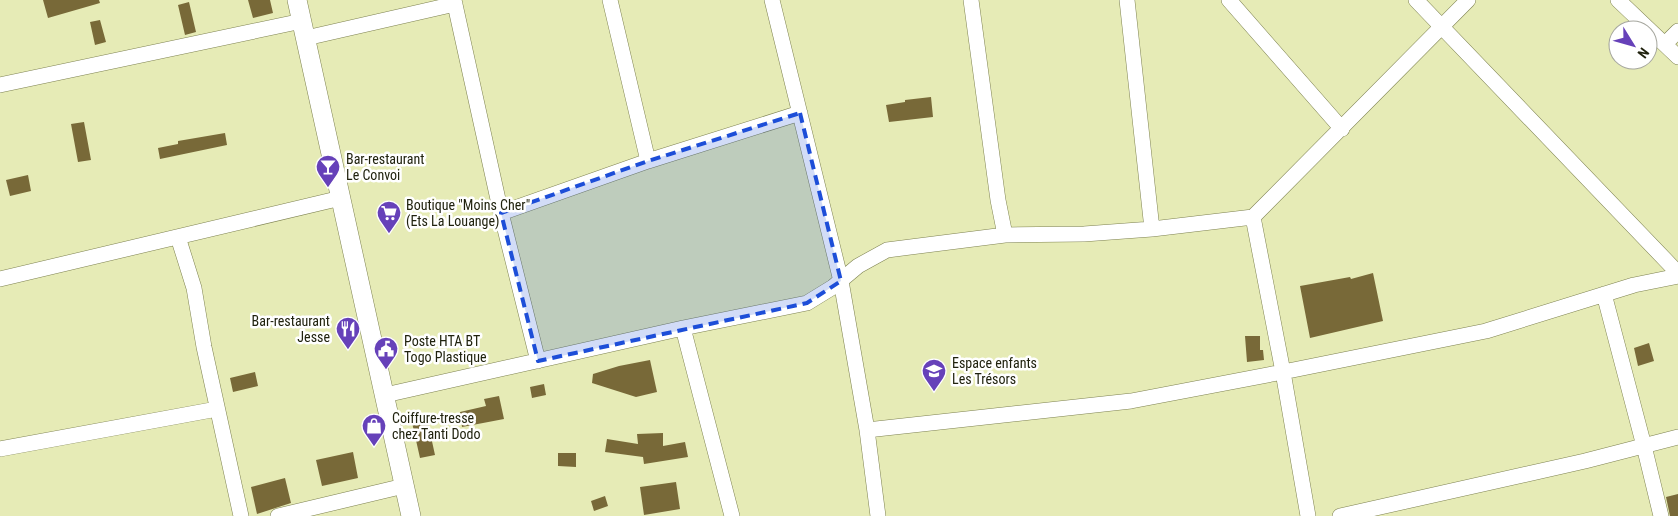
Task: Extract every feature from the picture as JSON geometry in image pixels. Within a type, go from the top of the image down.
[{"type":"street","points":[[297,0],[411,516]]},
{"type":"street","points":[[610,0],[648,160]]},
{"type":"street","points":[[772,0],[841,281],[867,430],[878,516]]},
{"type":"street","points":[[971,0],[998,200],[1005,235]]},
{"type":"street","points":[[1127,0],[1152,229]]},
{"type":"street","points":[[1229,0],[1342,129]]},
{"type":"street","points":[[1416,0],[1678,275]]},
{"type":"street","points":[[384,395],[807,302],[822,296],[858,266],[887,250],[1005,235],[1084,234],[1152,229],[1253,217],[1468,0]]},
{"type":"street","points":[[1618,0],[1678,57]]},
{"type":"street","points":[[0,85],[454,2],[500,214],[538,361]]},
{"type":"street","points":[[1665,44],[1678,31]]},
{"type":"street","points":[[500,214],[648,160],[800,113]]},
{"type":"street","points":[[0,279],[341,198]]},
{"type":"street","points":[[1253,217],[1308,516]]},
{"type":"street","points":[[178,237],[194,288],[217,409],[241,516]]},
{"type":"street","points":[[867,430],[1131,401],[1283,372],[1486,331],[1634,285],[1678,275]]},
{"type":"street","points":[[1604,294],[1661,516]]},
{"type":"street","points":[[683,328],[732,516]]},
{"type":"street","points":[[0,449],[217,409]]},
{"type":"street","points":[[1340,516],[1678,437]]},
{"type":"street","points":[[278,516],[404,486]]},
{"type":"highlighted area","points":[[800,113],[841,281],[807,303],[538,361],[501,213],[648,161]]},
{"type":"building","points":[[43,0],[99,0],[100,3],[48,18]]},
{"type":"building","points":[[248,0],[270,0],[273,13],[253,18]]},
{"type":"building","points":[[189,2],[196,32],[185,35],[178,5]]},
{"type":"building","points":[[100,20],[106,42],[95,45],[90,22]]},
{"type":"building","points":[[931,97],[933,117],[889,122],[886,105],[905,102],[905,100]]},
{"type":"building","points":[[84,122],[91,160],[78,162],[71,124]]},
{"type":"building","points":[[225,133],[227,145],[160,159],[158,148],[178,144],[178,141]]},
{"type":"building","points":[[28,175],[31,191],[10,196],[6,180]]},
{"type":"building","points":[[1373,273],[1383,321],[1310,338],[1300,286],[1350,277],[1351,279]]},
{"type":"building","points":[[1245,336],[1260,336],[1260,350],[1263,350],[1264,360],[1247,362]]},
{"type":"building","points":[[1649,343],[1654,361],[1638,366],[1634,348]]},
{"type":"building","points":[[650,360],[657,392],[636,397],[592,383],[593,374],[619,366]]},
{"type":"building","points":[[255,372],[258,386],[233,392],[230,378]]},
{"type":"building","points":[[544,384],[546,395],[532,398],[530,387]]},
{"type":"building","points":[[499,396],[504,419],[462,427],[460,412],[486,406],[484,399]]},
{"type":"building","points":[[426,414],[435,455],[420,458],[411,418]]},
{"type":"building","points":[[663,433],[663,446],[685,442],[688,457],[644,464],[643,457],[605,452],[607,439],[638,444],[637,434]]},
{"type":"building","points":[[353,452],[358,478],[322,486],[316,460]]},
{"type":"building","points":[[558,453],[576,453],[576,467],[558,466]]},
{"type":"building","points":[[285,478],[291,503],[257,514],[251,487]]},
{"type":"building","points":[[676,482],[680,509],[644,515],[640,487]]},
{"type":"building","points":[[1678,494],[1678,516],[1670,516],[1666,497]]},
{"type":"building","points":[[605,496],[608,506],[594,511],[591,501]]},
{"type":"place","name":"Bar-restaurant Le Convoi","points":[[328,188]]},
{"type":"place","name":"Boutique \"Moins Cher\" (Ets La Louange)","points":[[389,234]]},
{"type":"place","name":"Bar-restaurant Jesse","points":[[348,350]]},
{"type":"place","name":"Poste HTA BT Togo Plastique","points":[[386,370]]},
{"type":"place","name":"Espace enfants Les Trésors","points":[[934,392]]},
{"type":"place","name":"Coiffure-tresse chez Tanti Dodo","points":[[374,447]]}]
